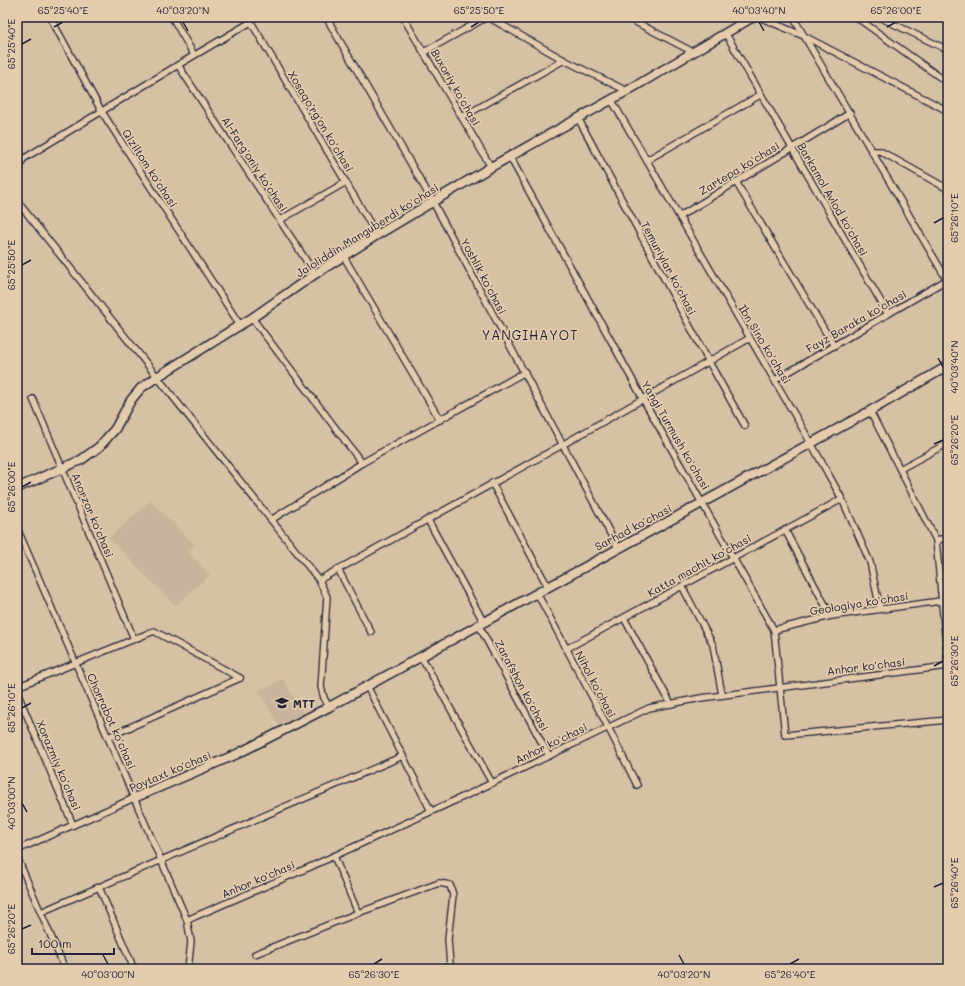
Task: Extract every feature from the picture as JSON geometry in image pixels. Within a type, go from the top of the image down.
[{"type":"street","name":"Qiziltom ko'chasi","points":[[50,17],[102,112],[240,325]]},
{"type":"street","points":[[172,17],[194,55]]},
{"type":"street","name":"Yoshlik ko'chasi","points":[[326,17],[433,202],[618,548]]},
{"type":"street","name":"Buxoriy ko'chasi","points":[[403,17],[491,167]]},
{"type":"street","points":[[424,52],[488,17],[564,60],[627,90]]},
{"type":"street","points":[[626,17],[693,52]]},
{"type":"street","name":"Jaloliddin Manguberdi ko'chasi","points":[[17,488],[81,460],[99,448],[115,429],[131,400],[141,388],[252,318],[315,274],[491,167],[726,34],[753,17]]},
{"type":"street","points":[[759,17],[804,36],[948,111]]},
{"type":"street","points":[[793,17],[947,280]]},
{"type":"street","points":[[856,17],[948,83]]},
{"type":"street","points":[[881,17],[947,47]]},
{"type":"street","points":[[17,174],[23,159],[250,20]]},
{"type":"street","name":"Xosaqo'rg'on ko'chasi","points":[[250,20],[377,235]]},
{"type":"street","name":"Barkamol Avlod ko'chasi","points":[[726,34],[888,314]]},
{"type":"street","points":[[462,117],[564,60]]},
{"type":"street","name":"Al-Farg'oniy ko'chasi","points":[[178,64],[315,274]]},
{"type":"street","points":[[647,160],[760,94]]},
{"type":"street","name":"Ibn Sino ko'chasi","points":[[611,99],[812,442],[842,499],[870,562],[880,609]]},
{"type":"street","name":"Zartepa ko'chasi","points":[[680,216],[850,113]]},
{"type":"street","name":"Temuriylar ko'chasi","points":[[578,118],[745,426]]},
{"type":"street","points":[[873,152],[880,151],[948,189]]},
{"type":"street","name":"Yangi Turmush ko'chasi","points":[[510,157],[774,630],[785,735],[948,720]]},
{"type":"street","points":[[280,220],[346,182]]},
{"type":"street","points":[[736,182],[834,346]]},
{"type":"street","points":[[17,201],[319,580],[327,597],[321,686],[324,698],[329,707]]},
{"type":"street","points":[[344,256],[440,420]]},
{"type":"street","name":"Fayz Baraka ko'chasi","points":[[775,380],[947,280]]},
{"type":"street","points":[[252,318],[362,463]]},
{"type":"street","points":[[319,580],[644,399],[750,338]]},
{"type":"street","name":"Sarhad ko'chasi","points":[[329,707],[480,623],[870,411],[948,366]]},
{"type":"street","points":[[271,520],[362,463],[525,372]]},
{"type":"street","name":"Anorzor ko'chasi","points":[[33,399],[134,639]]},
{"type":"street","points":[[870,411],[936,540],[945,600],[948,666]]},
{"type":"street","points":[[900,469],[948,443]]},
{"type":"street","points":[[492,483],[548,587]]},
{"type":"street","name":"Katta machit ko'chasi","points":[[566,649],[842,499]]},
{"type":"street","name":"Zarafshon ko'chasi","points":[[428,520],[549,756]]},
{"type":"street","name":"Chorrabot ko'chasi","points":[[17,528],[187,920],[191,942],[188,969]]},
{"type":"street","points":[[785,530],[831,616]]},
{"type":"street","points":[[936,540],[948,538]]},
{"type":"street","points":[[338,569],[371,632]]},
{"type":"street","points":[[682,586],[713,645],[722,695]]},
{"type":"street","name":"Nihol ko'chasi","points":[[537,593],[637,785]]},
{"type":"street","name":"Geologiya ko'chasi","points":[[774,630],[831,616],[945,600]]},
{"type":"street","points":[[624,618],[671,704]]},
{"type":"street","points":[[17,687],[154,631],[240,678],[108,737]]},
{"type":"street","points":[[422,656],[492,783]]},
{"type":"street","name":"Anhor ko'chasi","points":[[187,920],[334,856],[649,708],[722,695],[948,666]]},
{"type":"street","points":[[367,686],[431,811]]},
{"type":"street","name":"Xorazmiy ko'chasi","points":[[17,692],[73,824]]},
{"type":"street","name":"Poytaxt ko'chasi","points":[[17,850],[73,824],[237,754],[329,707]]},
{"type":"street","points":[[41,912],[403,756]]},
{"type":"street","points":[[334,856],[358,912]]},
{"type":"street","points":[[17,857],[65,969]]},
{"type":"street","points":[[255,954],[358,912],[439,883],[450,885],[453,895],[448,939],[450,964]]},
{"type":"street","points":[[99,887],[134,969]]},
{"type":"shaded area","points":[[150,501],[195,545],[188,552],[210,575],[175,606],[109,538]]},
{"type":"shaded area","name":"MTT","points":[[283,679],[305,715],[280,727],[259,691]]},
{"type":"place","name":"MTT","points":[[282,703]]},
{"type":"district","name":"YANGIHAYOT","points":[[530,334]]}]
